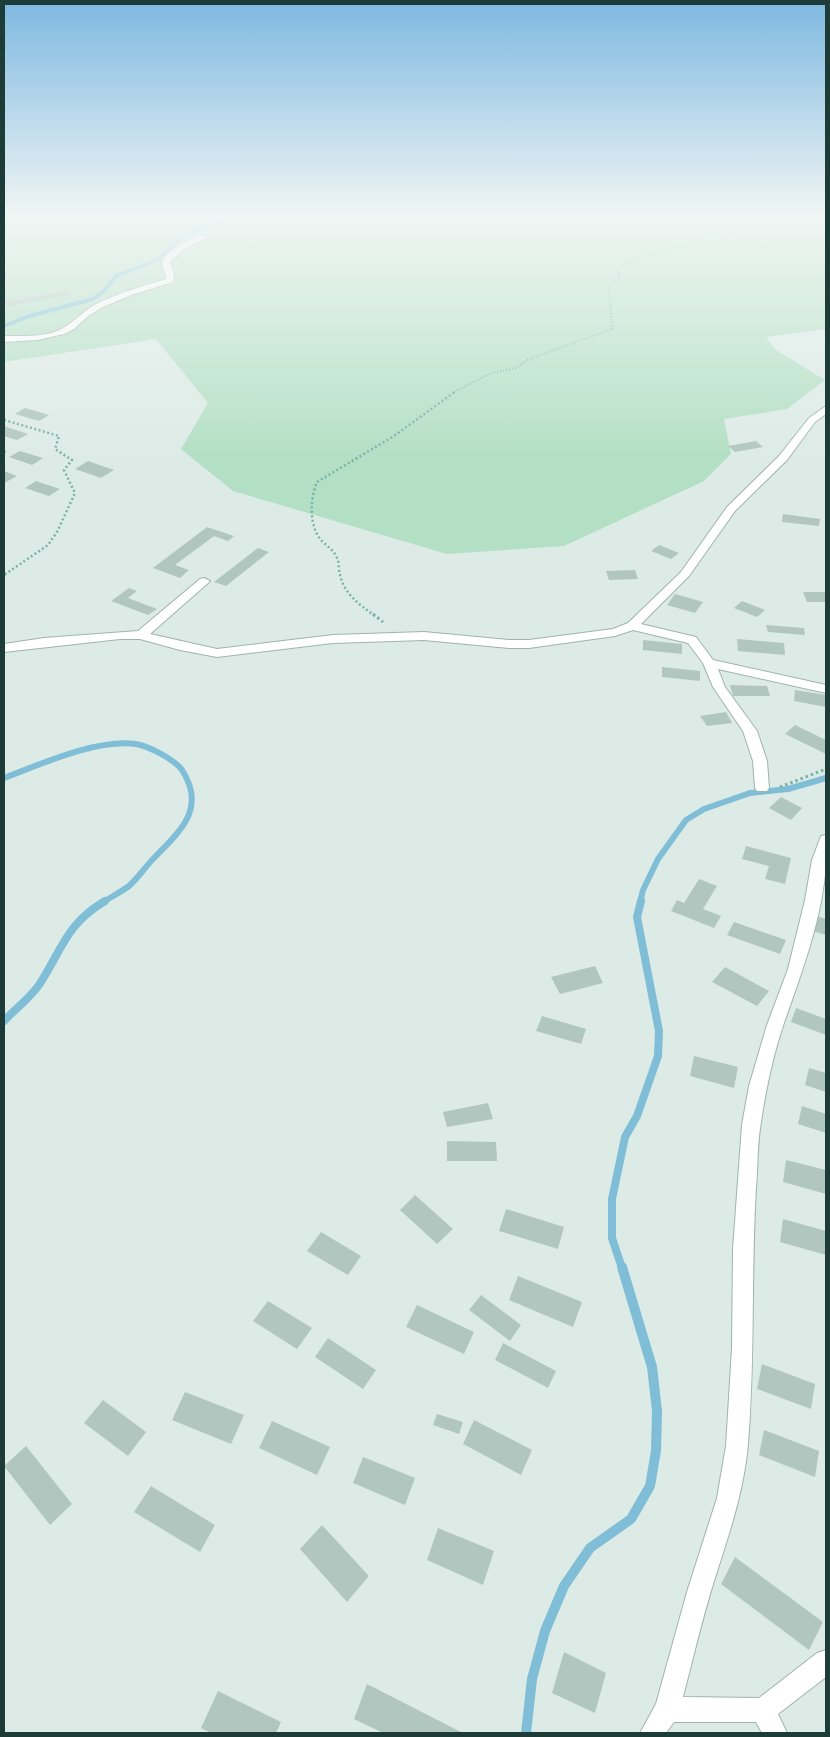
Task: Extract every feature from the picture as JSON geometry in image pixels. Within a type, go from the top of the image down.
[{"type":"street","points":[[4,339],[26,339],[58,332],[77,323],[87,312],[118,298]]},
{"type":"street","points":[[4,648],[78,638],[120,635],[141,635],[180,646],[217,652],[247,651],[324,640],[393,636],[424,636],[529,644],[615,632],[632,626],[685,574],[731,510],[783,458],[812,420],[826,409]]},
{"type":"street","points":[[141,635],[162,619],[204,581]]},
{"type":"street","points":[[632,626],[692,640],[709,663],[719,687],[750,732],[760,761],[762,788]]},
{"type":"street","points":[[709,663],[826,689]]},
{"type":"street","points":[[652,1733],[667,1709],[699,1592],[728,1498],[737,1446],[748,1160],[758,1086],[775,1025],[796,969],[813,900],[819,860],[826,840]]},
{"type":"street","points":[[667,1709],[763,1710],[826,1662]]},
{"type":"street","points":[[763,1710],[775,1733]]},
{"type":"path","points":[[393,636],[384,623],[349,595],[343,587],[342,576],[338,571],[337,556],[320,539],[316,532],[312,490],[317,482],[394,436],[460,388],[490,373],[516,368],[527,360],[612,329],[610,322],[611,298]]},
{"type":"path","points":[[4,420],[34,427],[60,436],[55,444],[55,449],[72,460],[64,470],[75,493],[74,499],[67,507],[57,532],[48,545],[4,575]]},
{"type":"path","points":[[4,452],[8,449]]},
{"type":"path","points":[[762,788],[782,786],[826,770]]},
{"type":"green space","points":[[4,298],[826,298],[826,329],[766,337],[776,350],[825,380],[787,409],[724,419],[731,454],[704,481],[564,546],[447,554],[233,491],[181,449],[208,403],[156,339],[4,362]]},
{"type":"building","points":[[27,298],[53,298],[8,306],[5,302]]},
{"type":"building","points":[[25,408],[49,415],[39,421],[15,414]]},
{"type":"building","points":[[4,426],[28,434],[17,440],[4,436]]},
{"type":"building","points":[[756,441],[763,447],[735,452],[728,446]]},
{"type":"building","points":[[20,451],[43,458],[32,465],[9,457]]},
{"type":"building","points":[[88,461],[114,470],[101,478],[75,469]]},
{"type":"building","points":[[4,471],[17,476],[4,482]]},
{"type":"building","points":[[36,481],[60,489],[49,496],[25,488]]},
{"type":"building","points":[[783,514],[820,519],[819,526],[782,522]]},
{"type":"building","points":[[207,527],[234,536],[228,541],[214,536],[175,565],[189,570],[180,578],[153,568]]},
{"type":"building","points":[[659,545],[679,553],[671,559],[651,551]]},
{"type":"building","points":[[258,548],[269,552],[226,586],[214,582]]},
{"type":"building","points":[[635,570],[638,579],[609,580],[606,571]]},
{"type":"building","points":[[129,588],[137,591],[128,598],[157,609],[148,615],[111,601]]},
{"type":"building","points":[[803,592],[826,592],[826,602],[807,602]]},
{"type":"building","points":[[675,594],[703,602],[695,613],[667,605]]},
{"type":"building","points":[[742,601],[765,610],[757,617],[734,608]]},
{"type":"building","points":[[766,625],[804,628],[805,635],[768,632]]},
{"type":"building","points":[[737,639],[784,643],[785,655],[738,651]]},
{"type":"building","points":[[643,640],[682,644],[682,654],[643,650]]},
{"type":"building","points":[[662,667],[700,671],[700,681],[662,677]]},
{"type":"building","points":[[730,685],[767,686],[770,696],[733,696]]},
{"type":"building","points":[[795,690],[826,695],[826,707],[794,701]]},
{"type":"building","points":[[726,712],[732,723],[707,726],[700,716]]},
{"type":"building","points":[[795,725],[826,740],[826,754],[785,734]]},
{"type":"building","points":[[781,797],[802,808],[791,820],[769,808]]},
{"type":"building","points":[[746,846],[791,858],[785,884],[765,879],[769,866],[742,859]]},
{"type":"building","points":[[699,879],[717,886],[703,909],[721,916],[714,928],[671,911],[677,900],[684,903]]},
{"type":"building","points":[[813,915],[826,919],[826,935],[809,930]]},
{"type":"building","points":[[734,922],[786,940],[780,954],[727,935]]},
{"type":"building","points":[[595,966],[603,983],[560,994],[551,977]]},
{"type":"building","points":[[725,967],[769,991],[757,1006],[712,982]]},
{"type":"building","points":[[796,1008],[826,1019],[826,1035],[791,1022]]},
{"type":"building","points":[[542,1016],[586,1029],[581,1044],[536,1031]]},
{"type":"building","points":[[694,1056],[738,1067],[734,1088],[690,1076]]},
{"type":"building","points":[[809,1068],[826,1073],[826,1092],[805,1085]]},
{"type":"building","points":[[488,1103],[493,1119],[447,1127],[443,1112]]},
{"type":"building","points":[[802,1106],[826,1114],[826,1133],[798,1124]]},
{"type":"building","points":[[447,1141],[496,1142],[497,1161],[447,1161]]},
{"type":"building","points":[[786,1160],[826,1170],[826,1194],[783,1182]]},
{"type":"building","points":[[415,1195],[453,1229],[437,1244],[400,1210]]},
{"type":"building","points":[[506,1209],[564,1227],[558,1249],[499,1231]]},
{"type":"building","points":[[783,1219],[826,1231],[826,1255],[780,1242]]},
{"type":"building","points":[[321,1232],[361,1256],[348,1275],[307,1251]]},
{"type":"building","points":[[518,1276],[582,1302],[573,1327],[509,1300]]},
{"type":"building","points":[[481,1295],[521,1325],[510,1341],[469,1310]]},
{"type":"building","points":[[268,1301],[312,1328],[297,1349],[253,1321]]},
{"type":"building","points":[[417,1305],[474,1332],[464,1354],[406,1327]]},
{"type":"building","points":[[328,1338],[376,1370],[363,1389],[315,1357]]},
{"type":"building","points":[[503,1343],[556,1371],[548,1388],[495,1360]]},
{"type":"building","points":[[762,1364],[815,1384],[811,1409],[757,1389]]},
{"type":"building","points":[[185,1392],[244,1415],[231,1444],[172,1420]]},
{"type":"building","points":[[103,1400],[146,1432],[128,1456],[84,1423]]},
{"type":"building","points":[[437,1414],[463,1422],[459,1434],[433,1425]]},
{"type":"building","points":[[474,1420],[532,1450],[521,1475],[463,1444]]},
{"type":"building","points":[[272,1421],[330,1447],[317,1475],[259,1448]]},
{"type":"building","points":[[764,1430],[819,1451],[815,1477],[759,1455]]},
{"type":"building","points":[[26,1446],[72,1504],[50,1525],[4,1466]]},
{"type":"building","points":[[363,1457],[415,1478],[405,1505],[353,1483]]},
{"type":"building","points":[[151,1486],[215,1525],[200,1552],[134,1512]]},
{"type":"building","points":[[322,1525],[369,1576],[347,1602],[300,1549]]},
{"type":"building","points":[[438,1528],[494,1551],[483,1585],[427,1560]]},
{"type":"building","points":[[735,1557],[823,1622],[809,1650],[721,1584]]},
{"type":"building","points":[[564,1652],[606,1673],[595,1713],[552,1693]]},
{"type":"building","points":[[367,1684],[463,1733],[383,1733],[354,1719]]},
{"type":"building","points":[[218,1691],[281,1722],[276,1733],[211,1733],[201,1728]]},
{"type":"waterway","points":[[4,326],[29,316],[94,298]]},
{"type":"waterway","points":[[4,778],[69,754],[120,743],[136,744],[148,748],[179,766],[189,784],[192,796],[191,808],[181,829],[129,886],[103,902]]},
{"type":"waterway","points":[[640,902],[643,890],[658,859],[686,820],[704,809],[750,793],[788,789],[826,778]]},
{"type":"waterway","points":[[4,1021],[39,985],[73,928],[81,919],[105,901]]},
{"type":"waterway","points":[[622,1268],[612,1238],[612,1199],[625,1137],[637,1116],[658,1056],[659,1031],[637,917],[641,901]]},
{"type":"waterway","points":[[526,1733],[532,1679],[545,1631],[564,1586],[590,1548],[631,1519],[650,1486],[656,1451],[657,1411],[652,1367],[622,1267]]}]
